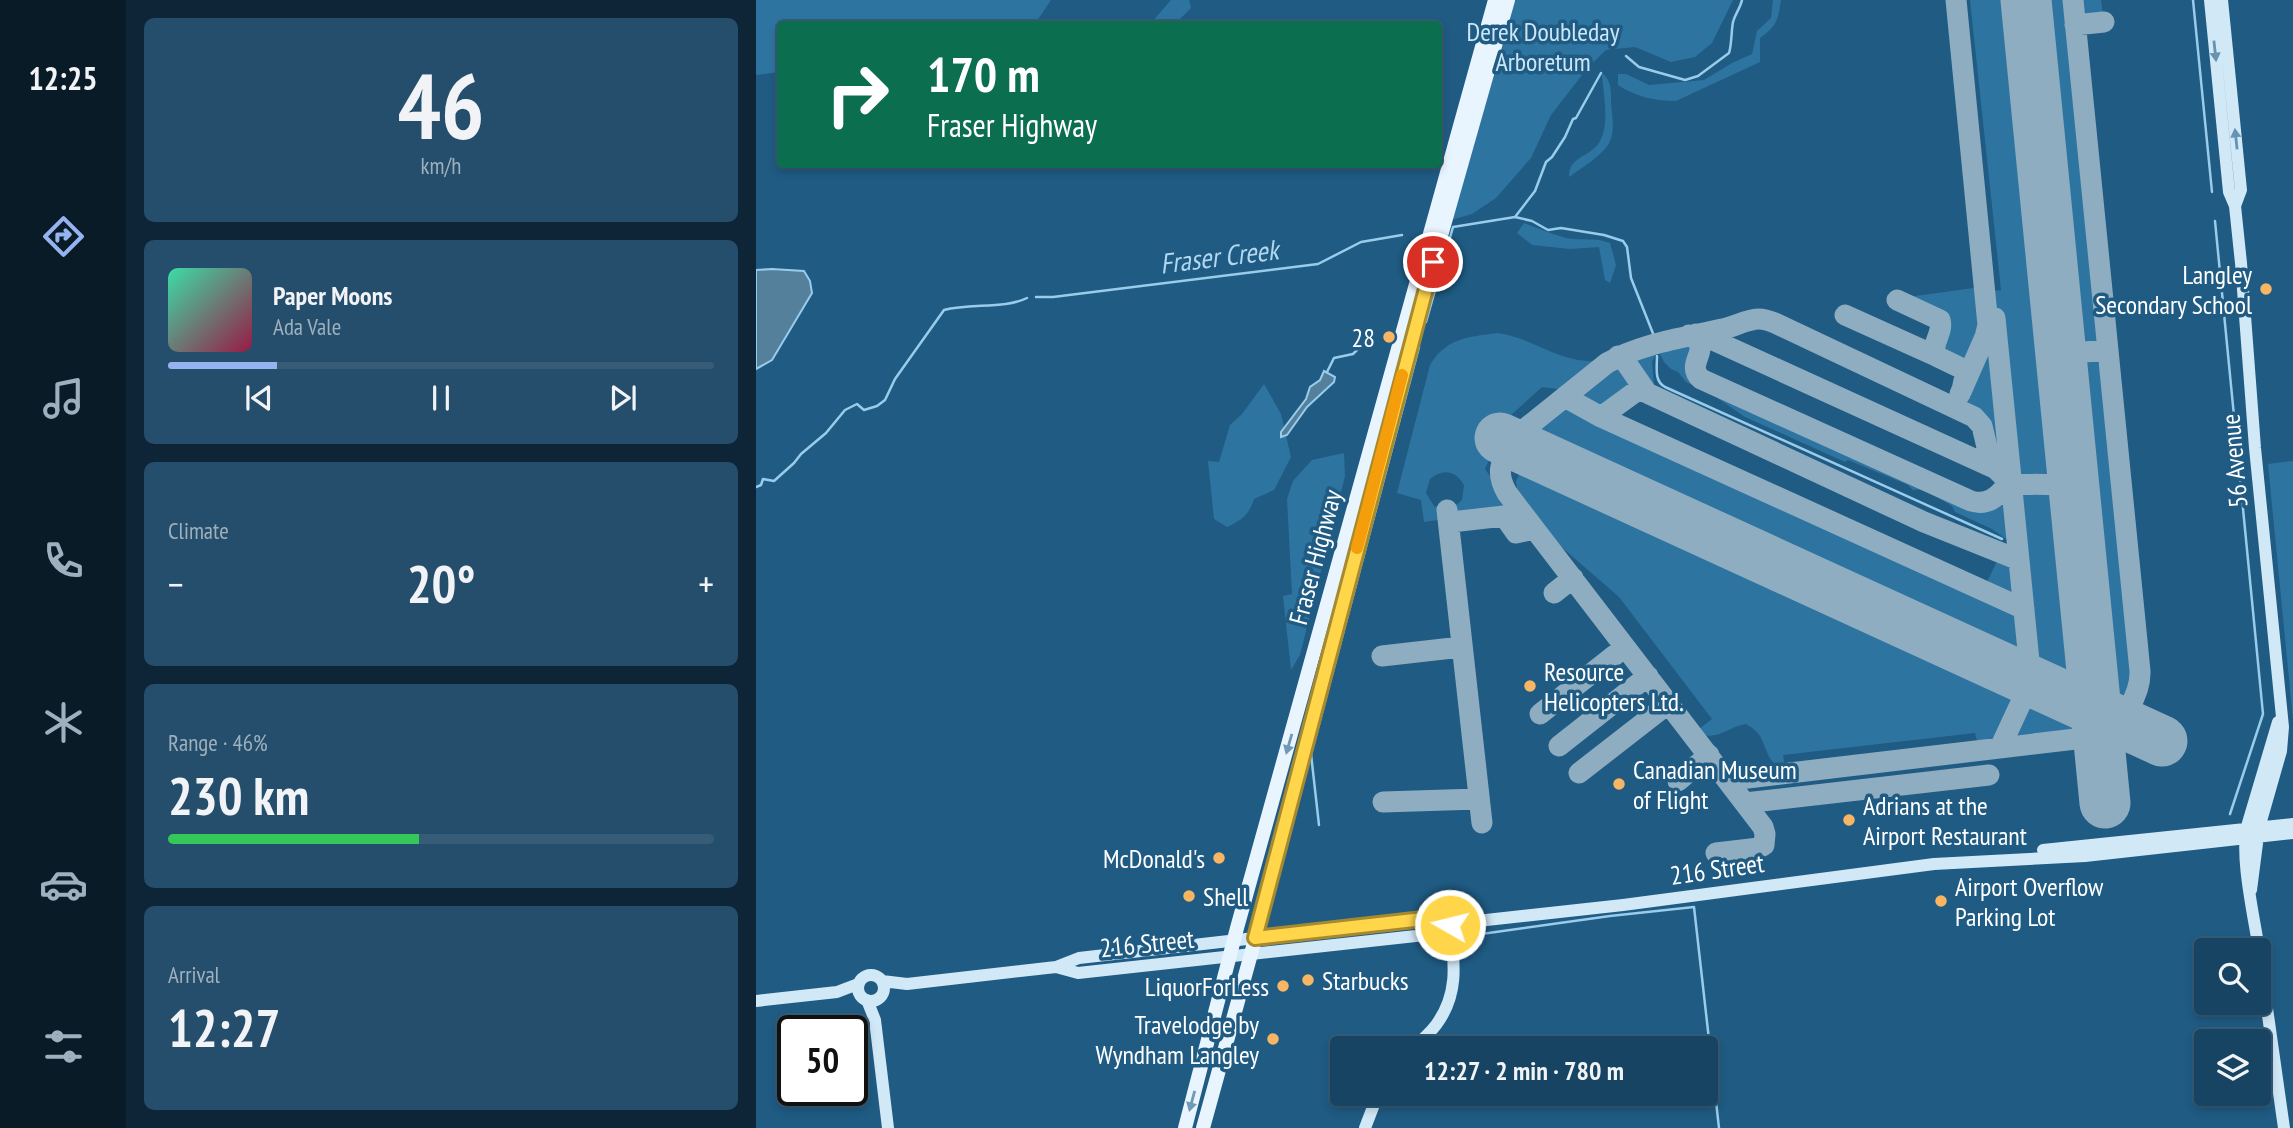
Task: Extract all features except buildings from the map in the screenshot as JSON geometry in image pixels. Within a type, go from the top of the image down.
[{"type":"main road","name":"Fraser Highway","points":[[1185,1128],[1229,956],[1495,0]]},
{"type":"main road","name":"Fraser Highway","points":[[1203,1128],[1408,351],[1508,0]]},
{"type":"main road","name":"56 Avenue","points":[[2210,0],[2229,192],[2235,206],[2255,456],[2283,727],[2281,751],[2252,833]]},
{"type":"main road","name":"56 Avenue","points":[[2222,0],[2241,190],[2235,206]]},
{"type":"main road","name":"56 Avenue","points":[[2257,938],[2251,890],[2252,833],[2281,711]]},
{"type":"main road","points":[[2270,786],[2270,802],[2275,814],[2293,822]]},
{"type":"main road","name":"216 Street","points":[[2252,833],[2293,822]]},
{"type":"main road","name":"216 Street","points":[[1056,967],[1078,973],[1434,934],[1450,925],[2040,851],[2252,833],[2293,833]]},
{"type":"main road","name":"216 Street","points":[[756,1001],[837,992],[869,994],[907,984],[1056,967],[1079,958],[1432,918],[1450,925]]},
{"type":"main road","points":[[1425,1036],[1437,1024],[1451,992],[1455,969],[1450,925]]},
{"type":"main road","name":"216 Street","points":[[869,994],[863,977],[870,975],[882,981],[907,984]]},
{"type":"main road","points":[[882,981],[884,988],[869,994],[875,1020],[888,1128]]},
{"type":"main road","name":"56 Avenue","points":[[2268,1015],[2284,1128]]},
{"type":"main road","points":[[1365,1128],[1373,1106]]},
{"type":"green space","points":[[756,0],[1051,0],[1037,21],[777,21],[777,72],[756,75]]},
{"type":"green space","points":[[1171,0],[1189,0],[1191,8],[1178,21],[1153,21]]},
{"type":"green space","name":"Derek Doubleday Arboretum","points":[[1508,0],[1733,0],[1712,43],[1695,57],[1671,62],[1635,47],[1606,50],[1581,74],[1551,115],[1531,158],[1496,198],[1472,214],[1448,221]]},
{"type":"green space","points":[[1773,0],[1781,0],[1779,13],[1770,30],[1760,38],[1760,62],[1676,101],[1646,97],[1618,85],[1618,74],[1626,74],[1649,85],[1704,80],[1752,54],[1757,31],[1771,18]]},
{"type":"green space","points":[[1970,0],[2013,0],[2060,477],[2057,479],[2021,479],[1998,464],[1992,453],[1984,419],[1962,402],[1991,332],[1988,292],[2001,290]]},
{"type":"green space","points":[[2039,0],[2069,0],[2102,335],[2092,347],[2085,348],[2073,341]]},
{"type":"green space","points":[[2080,0],[2101,0],[2103,15],[2100,19],[2082,21]]},
{"type":"green space","points":[[1602,73],[1610,86],[1612,136],[1603,151],[1569,177],[1572,165],[1596,146],[1603,133],[1605,117]]},
{"type":"green space","points":[[1524,223],[1566,238],[1610,243],[1616,265],[1610,283],[1605,280],[1599,247],[1570,249],[1532,245],[1517,233]]},
{"type":"green space","points":[[1981,287],[1984,331],[1970,365],[1937,350],[1946,327],[1944,315],[1934,307],[1908,297]]},
{"type":"green space","points":[[1497,333],[1524,340],[1571,359],[1600,361],[1566,390],[1542,387],[1509,417],[1485,469],[1511,506],[1507,511],[1453,516],[1452,509],[1462,500],[1464,485],[1453,474],[1444,472],[1430,479],[1426,493],[1434,506],[1444,510],[1445,519],[1424,522],[1421,500],[1397,493],[1430,365],[1443,349],[1459,340]]},
{"type":"green space","points":[[1688,340],[1697,350],[1693,368],[1697,379],[1973,504],[1989,505],[2008,492],[2013,544],[1992,529],[1955,512],[1952,506],[1923,489],[1913,490],[1908,485],[1848,460],[1845,462],[1745,417],[1716,397],[1686,382],[1664,362],[1660,354],[1656,354],[1652,362],[1654,385],[1644,382],[1632,358]]},
{"type":"green space","points":[[2086,359],[2094,359],[2105,370],[2136,679],[2119,707],[2109,702],[2076,370]]},
{"type":"green space","points":[[1614,363],[1625,368],[1631,377],[1630,387],[1601,409],[1575,398],[1573,394]]},
{"type":"green space","points":[[1264,384],[1281,414],[1291,457],[1274,490],[1254,499],[1244,516],[1227,527],[1214,519],[1208,461],[1219,462],[1230,425],[1242,414]]},
{"type":"green space","points":[[1569,404],[2020,611],[2024,664],[1544,444],[1539,430],[1541,426],[1555,410]]},
{"type":"green space","points":[[1344,453],[1345,476],[1300,655],[1291,670],[1283,596],[1292,594],[1287,499],[1293,481],[1312,460]]},
{"type":"green space","points":[[2293,461],[2293,720],[2268,464]]},
{"type":"green space","points":[[1533,467],[2022,690],[1998,742],[1978,745],[1975,733],[1783,755],[1785,767],[1771,760],[1759,734],[1746,724],[1720,734],[1703,735],[1699,729],[1712,719],[1619,597],[1551,538],[1518,497],[1516,481],[1521,471]]},
{"type":"green space","points":[[2022,489],[2059,489],[2062,493],[2081,690],[2034,668],[2018,492]]},
{"type":"green space","points":[[1999,557],[2016,563],[2016,594],[2006,596],[1985,586]]},
{"type":"green space","points":[[2031,694],[2084,718],[2084,733],[2008,741]]},
{"type":"shaded area","points":[[756,270],[804,271],[810,281],[812,293],[772,360],[756,369]]},
{"type":"shaded area","points":[[1324,371],[1335,377],[1334,382],[1307,407],[1287,435],[1281,437],[1281,432],[1306,399],[1310,387],[1320,380]]},
{"type":"waterway","name":"Fraser Creek","points":[[1626,56],[1639,67],[1685,80],[1698,76],[1729,53],[1733,22],[1742,0]]},
{"type":"waterway","points":[[2193,0],[2212,192]]},
{"type":"waterway","name":"Fraser Creek","points":[[1426,322],[1453,227],[1515,217],[1535,191],[1546,162],[1565,137],[1601,73]]},
{"type":"waterway","points":[[1515,217],[1532,221],[1548,230],[1561,228],[1623,241],[1627,247],[1631,278],[1654,336]]},
{"type":"waterway","points":[[2215,221],[2263,714],[2230,814]]},
{"type":"waterway","name":"Fraser Creek","points":[[1036,297],[1318,264],[1361,242],[1402,235]]},
{"type":"waterway","name":"Fraser Creek","points":[[756,487],[761,485],[763,479],[774,481],[826,433],[845,410],[857,404],[864,410],[885,400],[895,379],[944,310],[1008,304],[1027,298]]},
{"type":"waterway","points":[[1327,372],[1334,358],[1353,354],[1364,343],[1375,341]]},
{"type":"waterway","points":[[1319,825],[1311,754],[1419,347]]},
{"type":"waterway","points":[[1657,356],[1658,378],[1665,387],[2002,539]]},
{"type":"waterway","points":[[1460,937],[1694,907],[1719,1128]]},
{"type":"taxiway","points":[[1956,0],[1988,325],[1960,394]]},
{"type":"taxiway","points":[[1723,774],[1731,779],[1739,779],[2101,736],[2116,725],[2134,699],[2140,671],[2073,0]]},
{"type":"taxiway","points":[[2075,25],[2104,22]]},
{"type":"taxiway","points":[[1897,300],[1940,320],[1936,356],[1965,370],[1962,390]]},
{"type":"taxiway","points":[[1845,315],[1936,356]]},
{"type":"taxiway","points":[[1995,318],[2012,488]]},
{"type":"taxiway","points":[[1530,452],[1522,443],[1526,428],[1607,363],[1649,346],[1754,319],[1775,323],[1974,417],[1982,426],[1991,464],[2006,479],[2012,490],[2031,681],[2000,748]]},
{"type":"taxiway","points":[[1696,334],[1994,468]]},
{"type":"taxiway","points":[[1689,335],[1700,345],[1695,367],[1701,379],[1971,501],[1992,499],[2008,484],[2074,485]]},
{"type":"taxiway","points":[[2061,354],[2108,350]]},
{"type":"taxiway","points":[[1618,356],[1627,364],[1647,393],[1924,522],[2019,560]]},
{"type":"taxiway","points":[[1601,417],[1642,387]]},
{"type":"taxiway","points":[[1565,397],[1601,417],[2024,609]]},
{"type":"taxiway","points":[[1530,452],[1512,451],[1501,465],[1502,481],[1507,493],[1763,827],[1764,845],[1759,848],[1716,853]]},
{"type":"taxiway","points":[[1447,510],[1482,823]]},
{"type":"taxiway","points":[[1449,528],[1451,522],[1504,516],[1516,533],[1534,529]]},
{"type":"taxiway","points":[[1554,593],[1573,578]]},
{"type":"taxiway","points":[[1382,656],[1461,647]]},
{"type":"taxiway","points":[[1540,714],[1625,647]]},
{"type":"taxiway","points":[[1559,746],[1648,676]]},
{"type":"taxiway","points":[[1579,773],[1669,703]]},
{"type":"taxiway","points":[[1678,781],[1709,755]]},
{"type":"taxiway","points":[[1745,803],[1989,775]]},
{"type":"taxiway","points":[[1383,802],[1478,799]]},
{"type":"runway","points":[[2026,0],[2105,803]]},
{"type":"runway","points":[[1500,438],[2162,741]]},
{"type":"slow traffic","points":[[1357,548],[1402,375]]},
{"type":"place","name":"Langley Secondary School","points":[[2266,289]]},
{"type":"place","name":"28","points":[[1389,337]]},
{"type":"place","name":"Resource Helicopters Ltd.","points":[[1530,686]]},
{"type":"place","name":"Canadian Museum of Flight","points":[[1619,784]]},
{"type":"place","name":"Adrians at the Airport Restaurant","points":[[1849,820]]},
{"type":"place","name":"McDonald's","points":[[1219,858]]},
{"type":"place","name":"Shell","points":[[1189,896]]},
{"type":"place","name":"Airport Overflow Parking Lot","points":[[1941,901]]},
{"type":"place","name":"Starbucks","points":[[1308,980]]},
{"type":"place","name":"LiquorForLess","points":[[1283,986]]},
{"type":"place","name":"Travelodge by Wyndham Langley","points":[[1273,1039]]},
{"type":"route","points":[[1433,262],[1255,938],[1432,918],[1450,925]]}]
